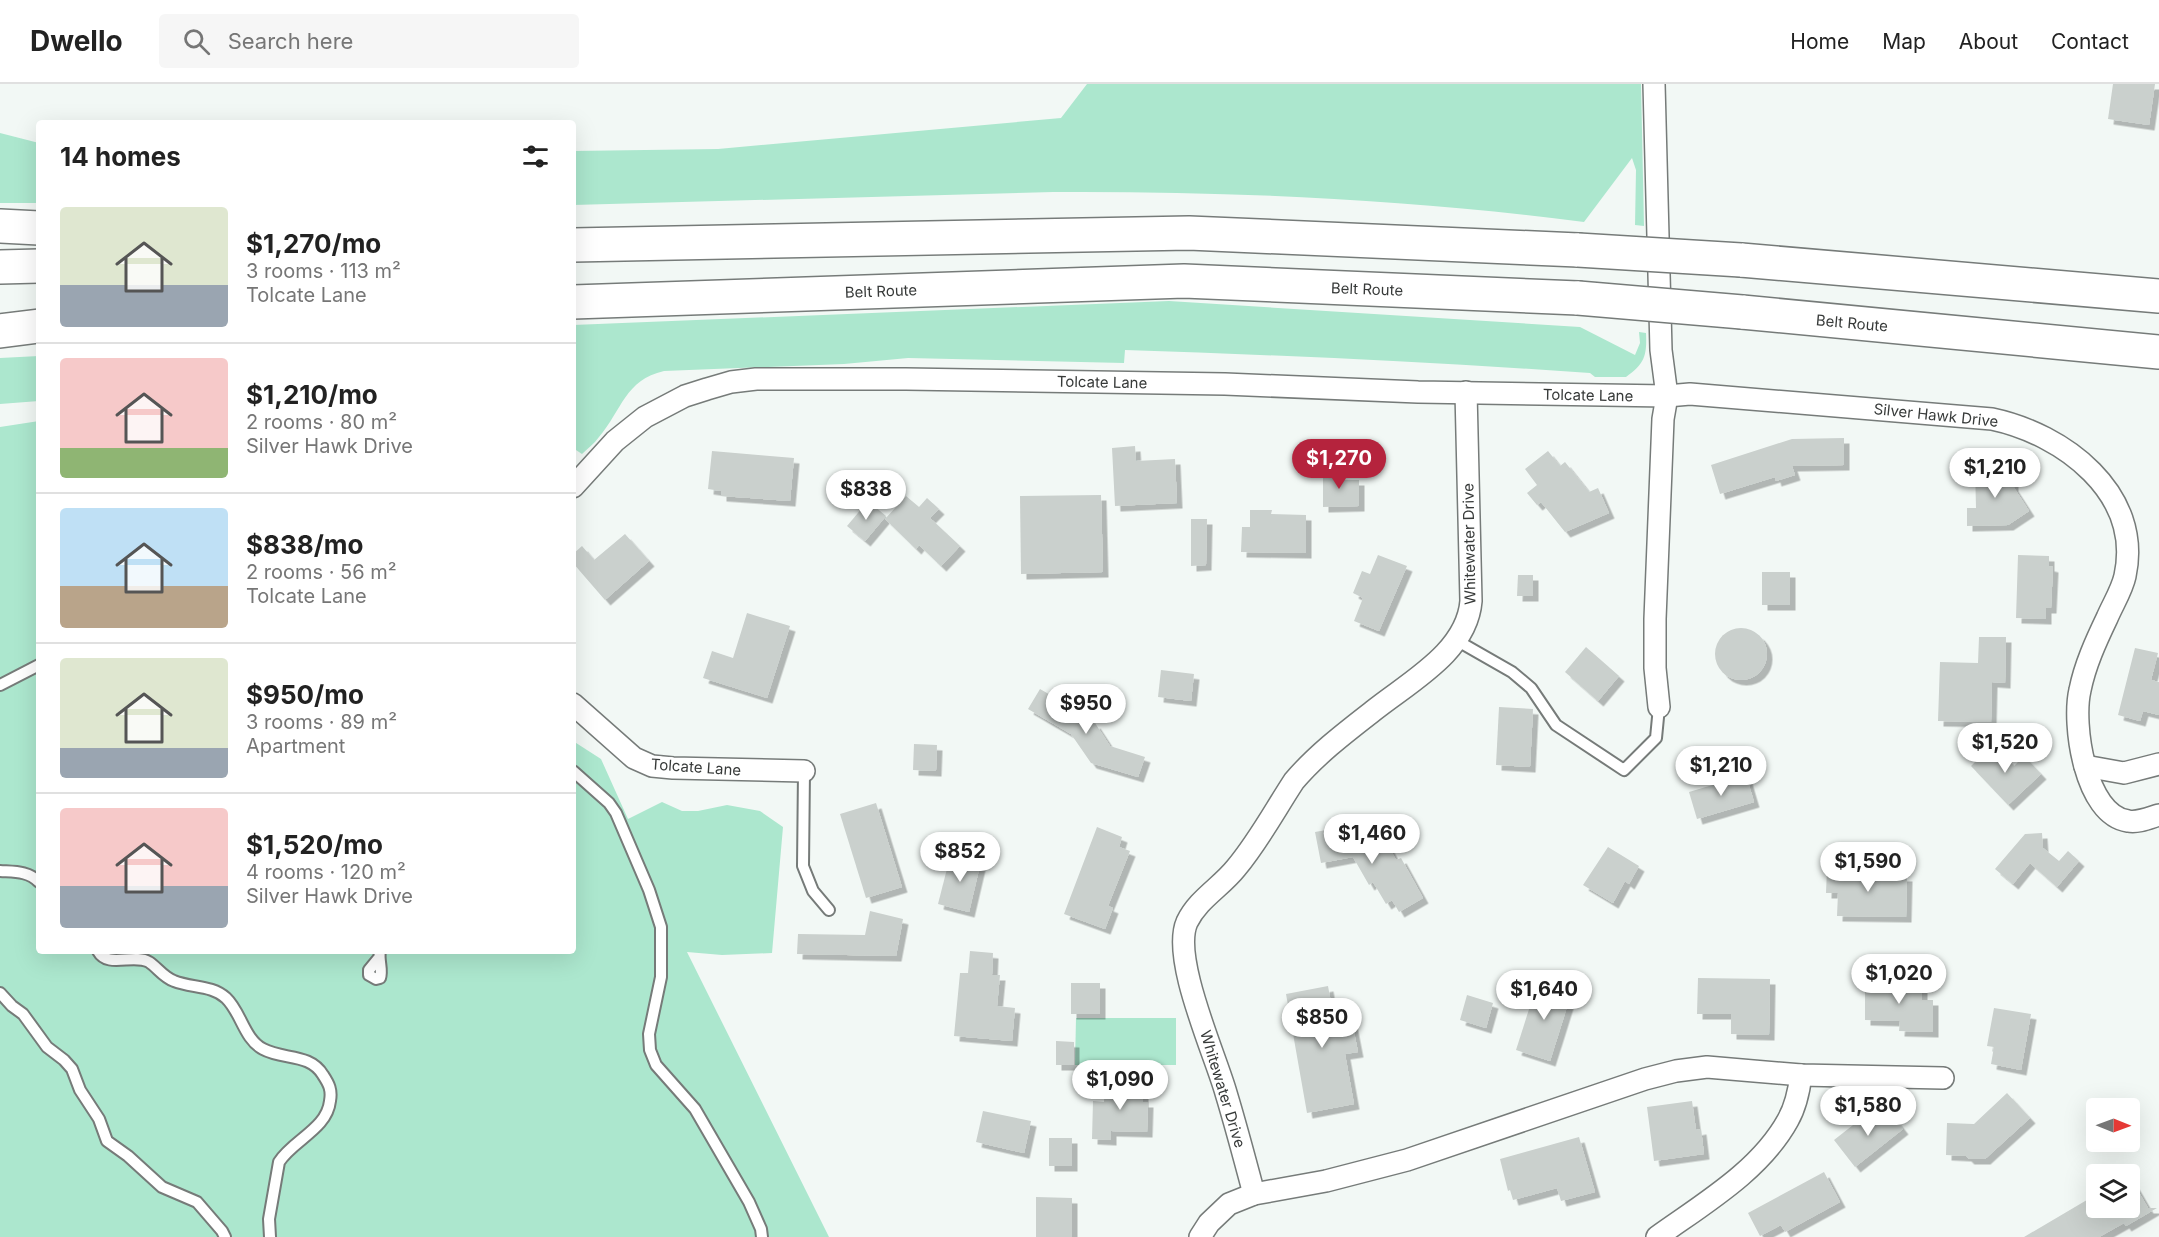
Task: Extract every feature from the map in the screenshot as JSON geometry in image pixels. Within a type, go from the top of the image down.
[{"type":"highway","points":[[0,226],[36,228]]},
{"type":"highway","points":[[576,246],[1189,233],[1578,250],[1741,260],[2159,296]]},
{"type":"highway","points":[[0,267],[36,266]]},
{"type":"highway","name":"Belt Route","points":[[576,302],[1184,281],[1578,298],[2159,352]]},
{"type":"highway","points":[[0,326],[36,325]]},
{"type":"highway","points":[[0,331],[36,325]]},
{"type":"street","points":[[1654,84],[1661,350],[1667,396],[1663,419],[1655,619],[1655,668],[1659,707]]},
{"type":"street","name":"Tolcate Lane","points":[[576,484],[615,441],[645,417],[706,389],[730,382],[756,379],[1225,384],[1667,396]]},
{"type":"street","name":"Whitewater Drive","points":[[1254,1194],[1226,1093],[1189,980],[1183,953],[1184,929],[1198,906],[1235,870],[1305,768],[1372,711],[1437,661],[1456,640],[1467,620],[1471,601],[1466,392]]},
{"type":"street","name":"Silver Hawk Drive","points":[[1667,396],[1690,394],[1992,419],[2027,428],[2044,436],[2077,458],[2104,485],[2115,502],[2122,519],[2127,548],[2125,576],[2121,589],[2087,664],[2079,692],[2076,721],[2078,736],[2085,766],[2102,805],[2115,816],[2133,822],[2159,815]]},
{"type":"street","name":"Tolcate Lane","points":[[576,707],[634,758],[644,763],[673,768],[804,771]]},
{"type":"street","points":[[2085,766],[2124,773],[2159,764]]},
{"type":"street","points":[[1200,1237],[1209,1223],[1229,1204],[1254,1194],[1366,1172],[1645,1079],[1676,1071],[1714,1067],[1802,1076],[1943,1078]]},
{"type":"street","points":[[1657,1237],[1730,1184],[1760,1156],[1787,1121],[1794,1107],[1802,1076]]},
{"type":"lane","points":[[1456,640],[1512,672],[1531,688],[1556,724],[1624,770],[1656,738],[1659,707]]},
{"type":"lane","points":[[0,685],[36,667]]},
{"type":"lane","points":[[804,771],[803,866],[813,891],[829,910]]},
{"type":"lane","points":[[576,774],[609,803],[616,813],[649,890],[661,927],[661,977],[649,1034],[650,1050],[661,1071],[695,1109],[749,1202],[761,1229],[762,1237]]},
{"type":"lane","points":[[0,871],[20,872],[36,879]]},
{"type":"lane","points":[[100,954],[108,960],[139,959],[149,962],[163,976],[176,982],[214,990],[225,997],[236,1009],[253,1040],[261,1048],[275,1054],[308,1060],[321,1071],[331,1087],[328,1112],[313,1130],[296,1142],[279,1162],[269,1219],[270,1237]]},
{"type":"lane","points":[[0,993],[7,1002],[23,1014],[47,1047],[72,1069],[80,1090],[99,1119],[107,1141],[128,1156],[162,1187],[197,1202],[225,1237]]},
{"type":"green space","points":[[1087,84],[1641,84],[1644,226],[1635,225],[1636,170],[1632,158],[1584,222],[1385,202],[1186,193],[1053,192],[576,205],[576,151],[718,149],[1061,118]]},
{"type":"green space","points":[[0,133],[36,142],[36,203],[0,203]]},
{"type":"green space","points":[[1169,301],[1580,327],[1635,355],[1640,343],[1639,332],[1646,333],[1646,347],[1641,363],[1626,377],[1595,377],[1590,373],[1416,362],[1125,350],[1124,363],[908,358],[844,364],[664,371],[651,375],[632,389],[607,427],[582,454],[576,450],[576,325]]},
{"type":"green space","points":[[36,356],[36,401],[0,404],[0,358]]},
{"type":"green space","points":[[36,421],[36,954],[576,954],[576,743],[601,759],[628,819],[662,802],[682,811],[698,811],[727,805],[760,811],[783,827],[772,953],[722,955],[687,952],[829,1237],[0,1237],[0,427]]},
{"type":"green space","points":[[1076,1018],[1176,1018],[1176,1065],[1075,1065]]},
{"type":"building","points":[[2113,84],[2155,84],[2149,125],[2108,119]]},
{"type":"building","points":[[1844,438],[1844,465],[1792,466],[1795,475],[1776,481],[1775,477],[1720,494],[1711,465],[1792,439]]},
{"type":"building","points":[[1135,446],[1136,461],[1175,459],[1177,503],[1115,506],[1112,448]]},
{"type":"building","points":[[712,451],[794,458],[790,501],[721,496],[721,491],[708,489]]},
{"type":"building","points":[[1548,451],[1560,466],[1565,462],[1589,492],[1598,488],[1609,513],[1565,532],[1541,502],[1537,505],[1527,493],[1537,485],[1525,469]]},
{"type":"building","points":[[1323,467],[1338,467],[1338,480],[1359,480],[1359,506],[1323,507]]},
{"type":"building","points":[[2013,467],[2013,486],[2029,511],[2008,525],[1967,526],[1967,508],[1976,508],[1975,468]]},
{"type":"building","points":[[1101,495],[1103,572],[1021,574],[1020,496]]},
{"type":"building","points":[[906,496],[919,507],[927,498],[939,509],[930,518],[960,546],[941,566],[919,545],[916,549],[885,519]]},
{"type":"building","points":[[868,501],[886,516],[865,541],[847,526]]},
{"type":"building","points":[[1250,510],[1272,510],[1271,514],[1306,515],[1306,553],[1241,552],[1242,527],[1250,527]]},
{"type":"building","points":[[1191,519],[1207,519],[1206,565],[1191,566]]},
{"type":"building","points":[[625,534],[649,561],[605,600],[576,566],[576,551],[582,546],[594,560]]},
{"type":"building","points":[[1378,555],[1407,566],[1379,631],[1354,621],[1363,598],[1353,593],[1362,571],[1370,574]]},
{"type":"building","points":[[2018,555],[2049,556],[2049,566],[2053,567],[2051,608],[2046,608],[2046,619],[2016,618]]},
{"type":"building","points":[[1762,572],[1790,572],[1790,605],[1762,605]]},
{"type":"building","points":[[1518,575],[1533,575],[1533,596],[1517,596]]},
{"type":"building","points":[[747,613],[790,626],[767,698],[703,678],[712,651],[733,658]]},
{"type":"building","points":[[1736,628],[1746,628],[1760,635],[1767,654],[1760,673],[1746,680],[1736,680],[1726,676],[1719,669],[1715,659],[1715,649],[1719,639],[1726,632]]},
{"type":"building","points":[[1979,637],[2006,637],[2005,683],[1992,682],[1991,722],[1938,721],[1940,662],[1978,663]]},
{"type":"building","points":[[1586,647],[1619,676],[1598,701],[1565,672]]},
{"type":"building","points":[[2135,648],[2158,653],[2151,680],[2159,682],[2159,715],[2143,711],[2140,721],[2118,715]]},
{"type":"building","points":[[1161,670],[1194,674],[1191,701],[1158,697]]},
{"type":"building","points":[[1040,689],[1087,716],[1092,725],[1095,723],[1110,746],[1145,757],[1138,777],[1091,763],[1071,734],[1028,709]]},
{"type":"building","points":[[1499,707],[1533,709],[1530,767],[1496,765]]},
{"type":"building","points":[[914,744],[937,745],[936,771],[913,770]]},
{"type":"building","points":[[1993,744],[2014,766],[2024,756],[2041,774],[2008,805],[1971,766]]},
{"type":"building","points":[[1746,775],[1754,802],[1697,819],[1689,792]]},
{"type":"building","points":[[876,803],[902,887],[866,898],[840,814]]},
{"type":"building","points":[[1097,827],[1122,837],[1119,847],[1130,851],[1108,906],[1113,908],[1105,929],[1064,914]]},
{"type":"building","points":[[1343,827],[1344,833],[1356,830],[1360,851],[1384,838],[1396,860],[1401,858],[1423,898],[1399,912],[1392,900],[1386,904],[1373,882],[1369,885],[1353,857],[1321,863],[1315,832]]},
{"type":"building","points":[[2042,833],[2043,848],[2059,861],[2068,851],[2079,861],[2057,887],[2030,863],[2013,884],[1995,869],[2025,834]]},
{"type":"building","points":[[1608,847],[1639,866],[1629,884],[1625,881],[1613,903],[1583,885]]},
{"type":"building","points":[[951,853],[981,861],[969,912],[938,904]]},
{"type":"building","points":[[1827,868],[1872,869],[1872,875],[1907,876],[1906,917],[1837,916],[1838,893],[1826,893]]},
{"type":"building","points":[[870,911],[903,919],[896,956],[797,954],[798,934],[865,935]]},
{"type":"building","points":[[970,951],[993,953],[992,975],[1000,975],[997,1006],[1015,1008],[1012,1041],[954,1036],[960,973],[968,973]]},
{"type":"building","points":[[1698,978],[1770,979],[1769,1035],[1731,1034],[1731,1014],[1697,1014]]},
{"type":"building","points":[[1868,978],[1890,978],[1890,984],[1922,984],[1922,1000],[1933,1000],[1933,1032],[1899,1031],[1900,1021],[1865,1020],[1865,987],[1868,987]]},
{"type":"building","points":[[1538,981],[1572,991],[1550,1061],[1516,1050]]},
{"type":"building","points":[[1071,983],[1100,983],[1100,1014],[1071,1014]]},
{"type":"building","points":[[1328,986],[1333,1014],[1350,1011],[1358,1052],[1345,1054],[1354,1104],[1307,1113],[1286,994]]},
{"type":"building","points":[[1467,995],[1493,1003],[1486,1028],[1460,1020]]},
{"type":"building","points":[[1994,1008],[2031,1014],[2021,1070],[1991,1064],[1994,1047],[1987,1046]]},
{"type":"building","points":[[1056,1041],[1074,1042],[1074,1065],[1056,1065]]},
{"type":"building","points":[[1105,1082],[1143,1083],[1143,1102],[1148,1102],[1147,1132],[1111,1131],[1111,1140],[1092,1139],[1093,1101],[1104,1102]]},
{"type":"building","points":[[2007,1093],[2030,1118],[1985,1159],[1946,1155],[1947,1123],[1974,1124]]},
{"type":"building","points":[[1692,1101],[1696,1130],[1701,1129],[1704,1154],[1654,1161],[1647,1107]]},
{"type":"building","points":[[1888,1110],[1903,1129],[1855,1167],[1834,1140],[1862,1118],[1868,1126]]},
{"type":"building","points":[[983,1111],[1031,1121],[1024,1153],[976,1142]]},
{"type":"building","points":[[1579,1137],[1595,1192],[1561,1201],[1557,1188],[1513,1200],[1510,1190],[1508,1191],[1500,1159]]},
{"type":"building","points":[[1049,1138],[1072,1138],[1072,1166],[1049,1166]]},
{"type":"building","points":[[1824,1172],[1840,1202],[1785,1232],[1781,1225],[1760,1236],[1748,1213]]},
{"type":"building","points":[[2140,1194],[2148,1208],[2157,1208],[2140,1218]]},
{"type":"building","points":[[1036,1197],[1072,1198],[1072,1237],[1036,1237]]},
{"type":"building","points":[[2086,1200],[2086,1218],[2140,1218],[2126,1226],[2124,1223],[2099,1237],[2024,1237]]}]
